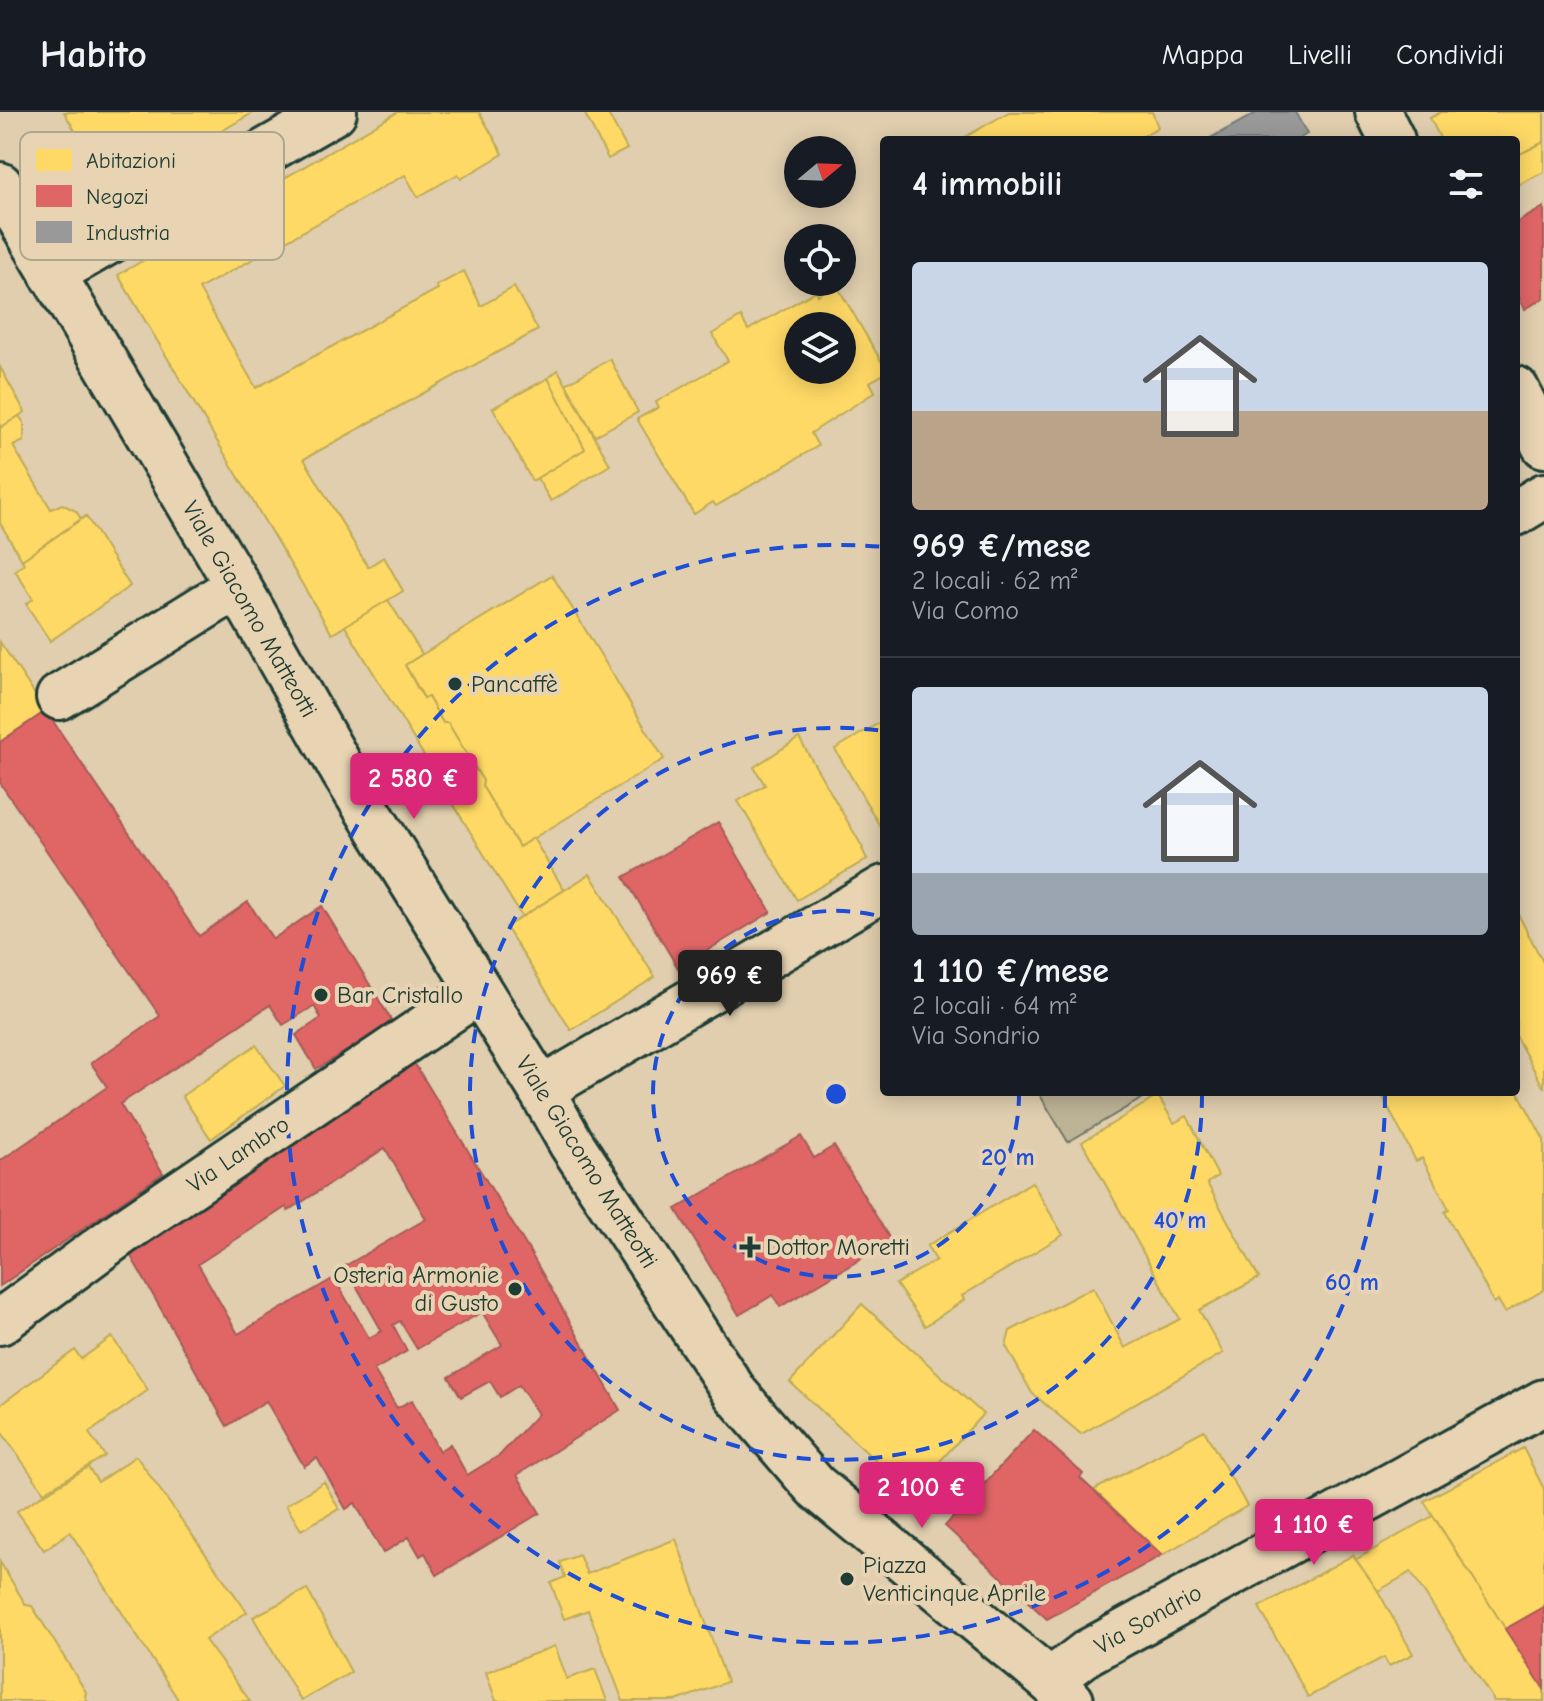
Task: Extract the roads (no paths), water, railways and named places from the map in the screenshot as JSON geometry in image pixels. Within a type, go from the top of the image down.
[{"type":"street","points":[[284,141],[334,112]]},
{"type":"street","points":[[1378,112],[1390,136]]},
{"type":"street","name":"Viale Giacomo Matteotti","points":[[0,185],[20,219]]},
{"type":"street","name":"Viale Giacomo Matteotti","points":[[44,260],[238,586],[343,771],[571,1143],[736,1394],[815,1486],[1060,1691]]},
{"type":"street","points":[[52,274],[76,260]]},
{"type":"street","points":[[1520,397],[1544,445]]},
{"type":"street","points":[[1520,511],[1544,496]]},
{"type":"street","points":[[59,697],[238,586]]},
{"type":"street","points":[[541,1090],[880,890]]},
{"type":"street","name":"Via Lambro","points":[[0,1322],[121,1233],[479,991]]},
{"type":"street","name":"Via Sondrio","points":[[1060,1691],[1088,1652],[1544,1402]]},
{"type":"place","name":"Pancaffè","points":[[455,684]]},
{"type":"place","name":"Bar Cristallo","points":[[321,995]]},
{"type":"place","name":"Dottor Moretti","points":[[750,1247]]},
{"type":"place","name":"Osteria Armonie di Gusto","points":[[515,1289]]},
{"type":"place","name":"Piazza Venticinque Aprile","points":[[847,1579]]}]
